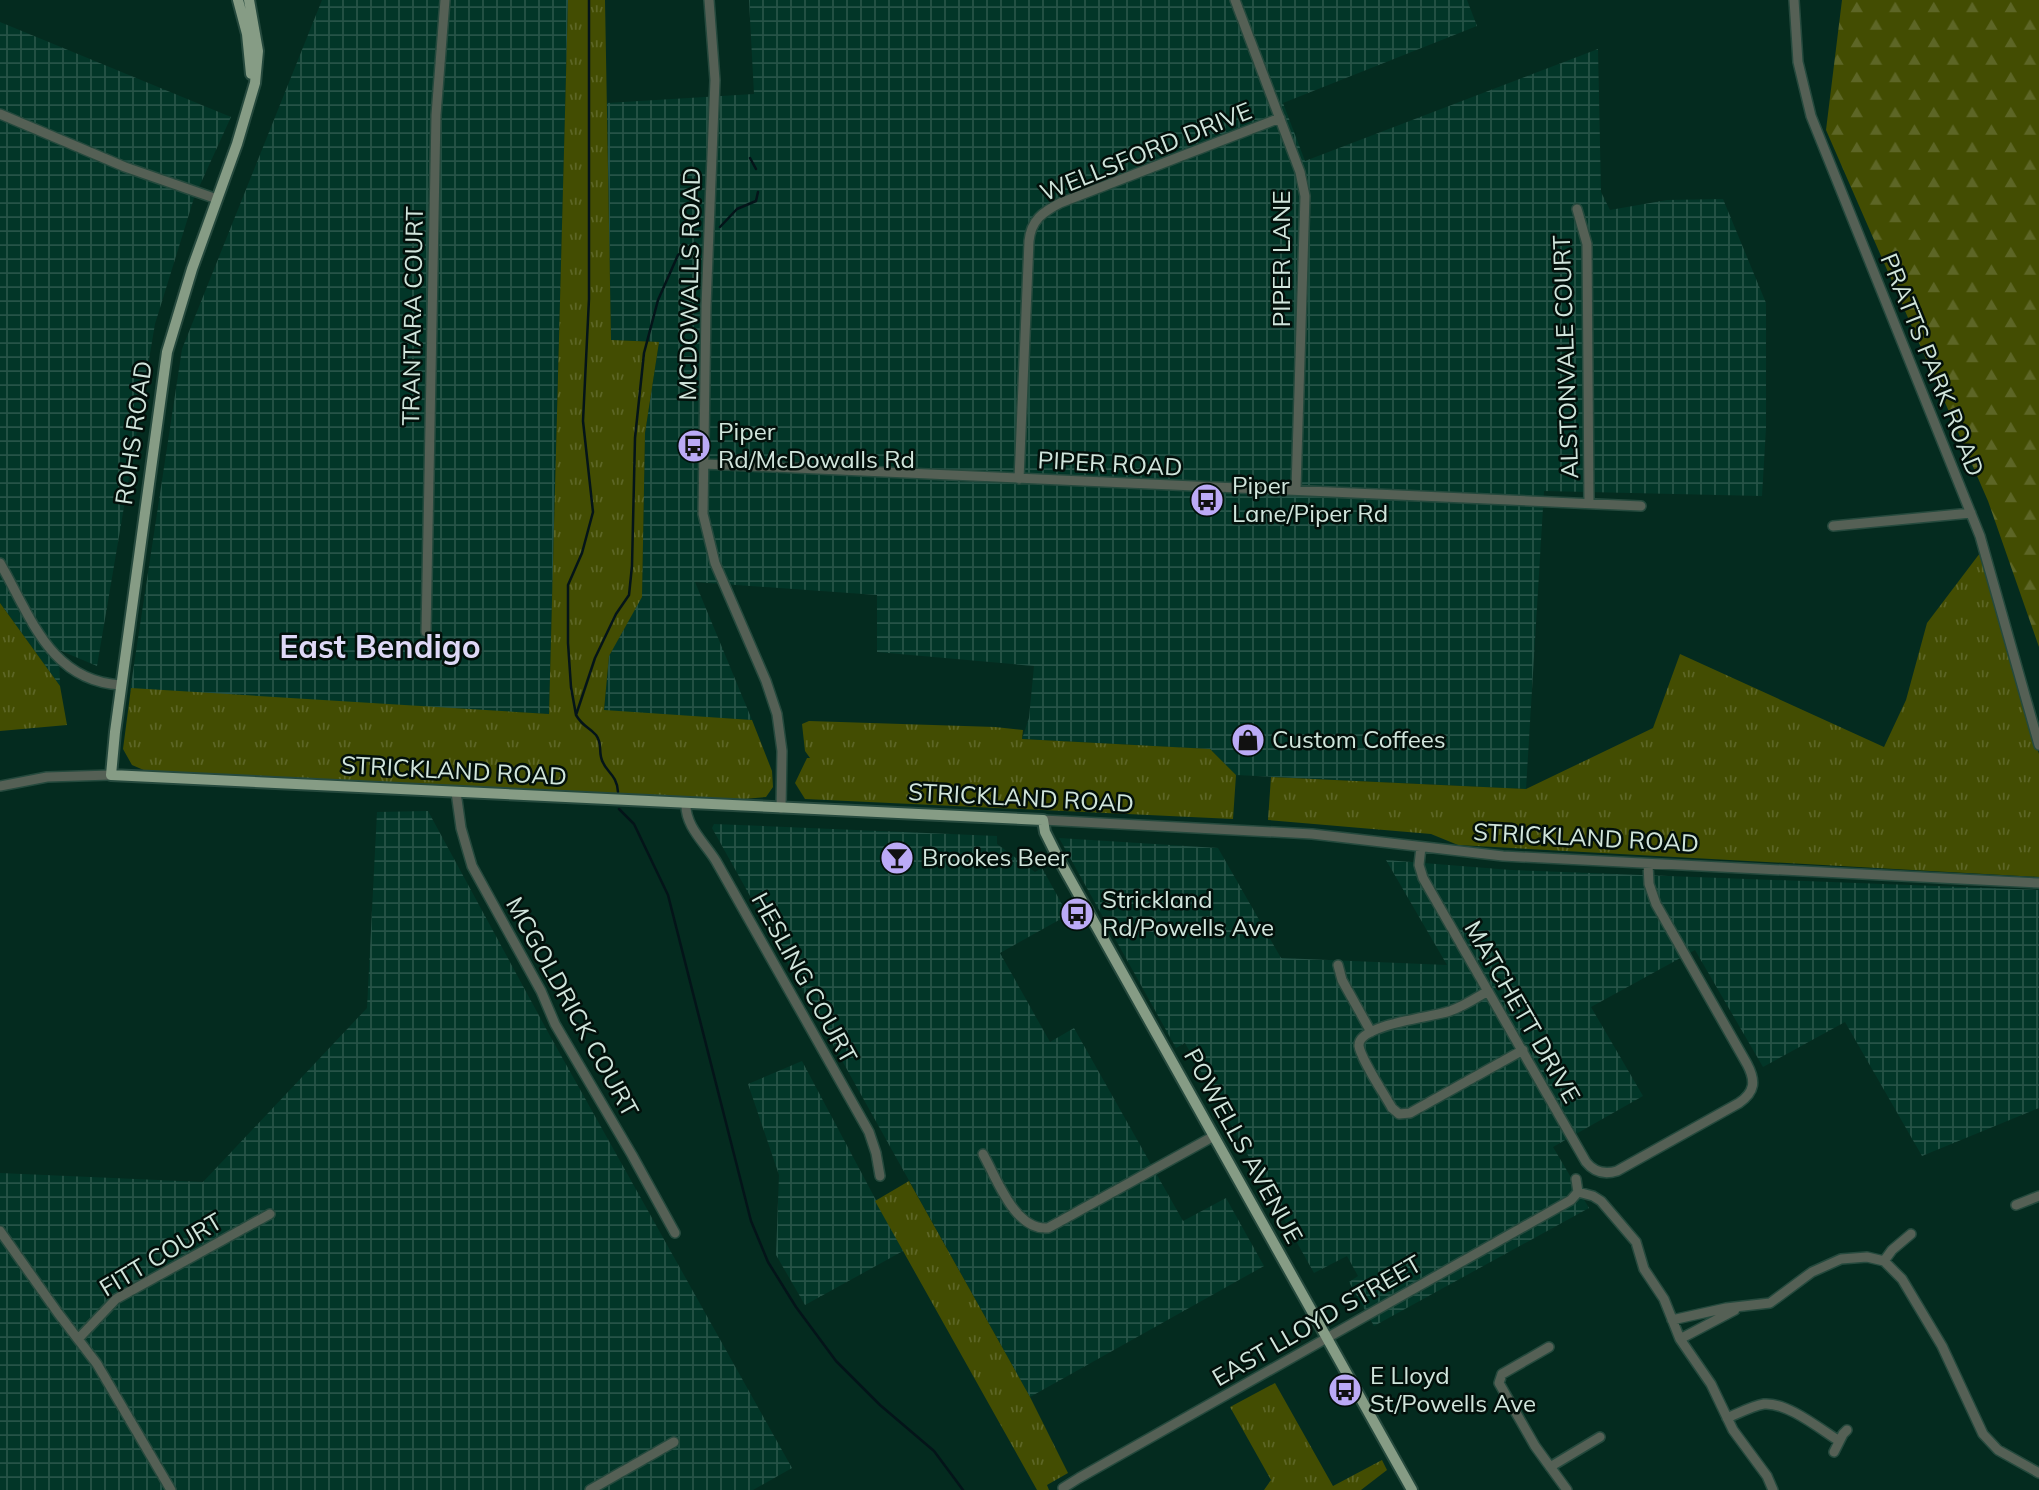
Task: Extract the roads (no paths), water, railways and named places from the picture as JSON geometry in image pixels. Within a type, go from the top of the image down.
[{"type":"main road","name":"ROHS ROAD","points":[[238,0],[250,52],[248,108]]},
{"type":"main road","name":"ROHS ROAD","points":[[111,775],[167,352],[181,300],[255,83],[258,51],[249,0]]},
{"type":"main road","name":"STRICKLAND ROAD","points":[[111,775],[1043,820]]},
{"type":"main road","name":"POWELLS AVENUE","points":[[1043,820],[1045,832],[1057,856],[1412,1490]]},
{"type":"street","name":"TRANTARA COURT","points":[[426,632],[436,115],[446,0]]},
{"type":"street","name":"MCDOWALLS ROAD","points":[[709,0],[715,80],[702,502],[707,539],[777,714],[782,751],[781,808]]},
{"type":"street","name":"PIPER LANE","points":[[1235,0],[1300,172],[1306,209],[1296,489]]},
{"type":"street","name":"PRATTS PARK ROAD","points":[[1794,0],[1798,62],[1811,116],[1980,536],[2039,745]]},
{"type":"street","points":[[0,114],[125,167],[217,199]]},
{"type":"street","name":"WELLSFORD DRIVE","points":[[1019,479],[1029,241],[1033,223],[1039,216],[1060,204],[1280,118]]},
{"type":"street","name":"ALSTONVALE COURT","points":[[1577,209],[1587,244],[1589,503]]},
{"type":"street","name":"PIPER ROAD","points":[[704,464],[1641,506]]},
{"type":"street","points":[[1833,526],[1971,513]]},
{"type":"street","points":[[0,563],[39,634],[60,660],[92,680],[121,685]]},
{"type":"street","name":"STRICKLAND ROAD","points":[[0,786],[51,777],[111,775]]},
{"type":"street","name":"MCGOLDRICK COURT","points":[[456,792],[461,828],[472,866],[541,991],[555,1024],[674,1233]]},
{"type":"street","name":"HESLING COURT","points":[[686,803],[686,812],[692,828],[716,861],[869,1132],[880,1175]]},
{"type":"street","name":"STRICKLAND ROAD","points":[[1043,820],[1312,834],[1490,855],[2039,883]]},
{"type":"street","name":"MATCHETT DRIVE","points":[[1421,847],[1419,865],[1423,878],[1586,1162],[1592,1169],[1601,1172],[1617,1171],[1739,1103],[1752,1090],[1753,1076],[1656,904],[1649,884],[1648,864]]},
{"type":"street","points":[[1338,965],[1342,980],[1371,1032]]},
{"type":"street","points":[[1489,991],[1452,1010],[1400,1021],[1371,1032],[1360,1041],[1360,1050],[1392,1108],[1399,1114],[1410,1112],[1523,1050]]},
{"type":"street","points":[[983,1154],[1019,1216],[1034,1227],[1048,1228],[1214,1136]]},
{"type":"street","points":[[1576,1179],[1578,1192],[1601,1201],[1630,1233],[1640,1251],[1644,1269],[1664,1299],[1680,1339],[1711,1384],[1740,1440],[1768,1476],[1773,1490]]},
{"type":"street","name":"EAST LLOYD STREET","points":[[1064,1489],[1571,1200],[1578,1192]]},
{"type":"street","points":[[2016,1205],[2039,1196]]},
{"type":"street","name":"FITT COURT","points":[[79,1338],[116,1299],[270,1213]]},
{"type":"street","points":[[0,1231],[79,1338],[121,1402],[171,1490]]},
{"type":"street","points":[[1884,1261],[1892,1250],[1911,1234]]},
{"type":"street","points":[[1672,1320],[1770,1303],[1812,1272],[1834,1262],[1858,1257],[1884,1261],[1902,1279],[1942,1346],[1983,1434],[1998,1450],[2039,1473]]},
{"type":"street","points":[[1680,1339],[1740,1308]]},
{"type":"street","points":[[1549,1347],[1502,1374],[1499,1383],[1567,1490]]},
{"type":"street","points":[[1727,1418],[1757,1405],[1772,1404],[1788,1409],[1839,1441]]},
{"type":"street","points":[[1834,1452],[1847,1430]]},
{"type":"street","points":[[1550,1467],[1601,1437]]},
{"type":"street","points":[[590,1490],[674,1442]]},
{"type":"waterway","points":[[576,715],[568,643],[568,585],[582,553],[593,512],[583,421],[589,299],[589,0]]},
{"type":"waterway","points":[[750,158],[756,169]]},
{"type":"waterway","points":[[720,227],[737,209],[756,201],[758,192]]},
{"type":"waterway","points":[[618,792],[600,754],[598,738],[576,715],[595,658],[616,614],[629,595],[635,438],[644,353],[658,300],[678,255],[695,243]]},
{"type":"waterway","points":[[619,809],[634,824],[668,895],[751,1221],[768,1262],[796,1307],[836,1361],[880,1405],[934,1451],[963,1490]]},
{"type":"place","name":"Piper Rd/McDowalls Rd","points":[[694,446]]},
{"type":"place","name":"Piper Lane/Piper Rd","points":[[1207,500]]},
{"type":"place","name":"Custom Coffees","points":[[1248,740]]},
{"type":"place","name":"Brookes Beer","points":[[897,858]]},
{"type":"place","name":"Strickland Rd/Powells Ave","points":[[1077,914]]},
{"type":"place","name":"E Lloyd St/Powells Ave","points":[[1345,1390]]},
{"type":"district","name":"East Bendigo","points":[[380,647]]}]
